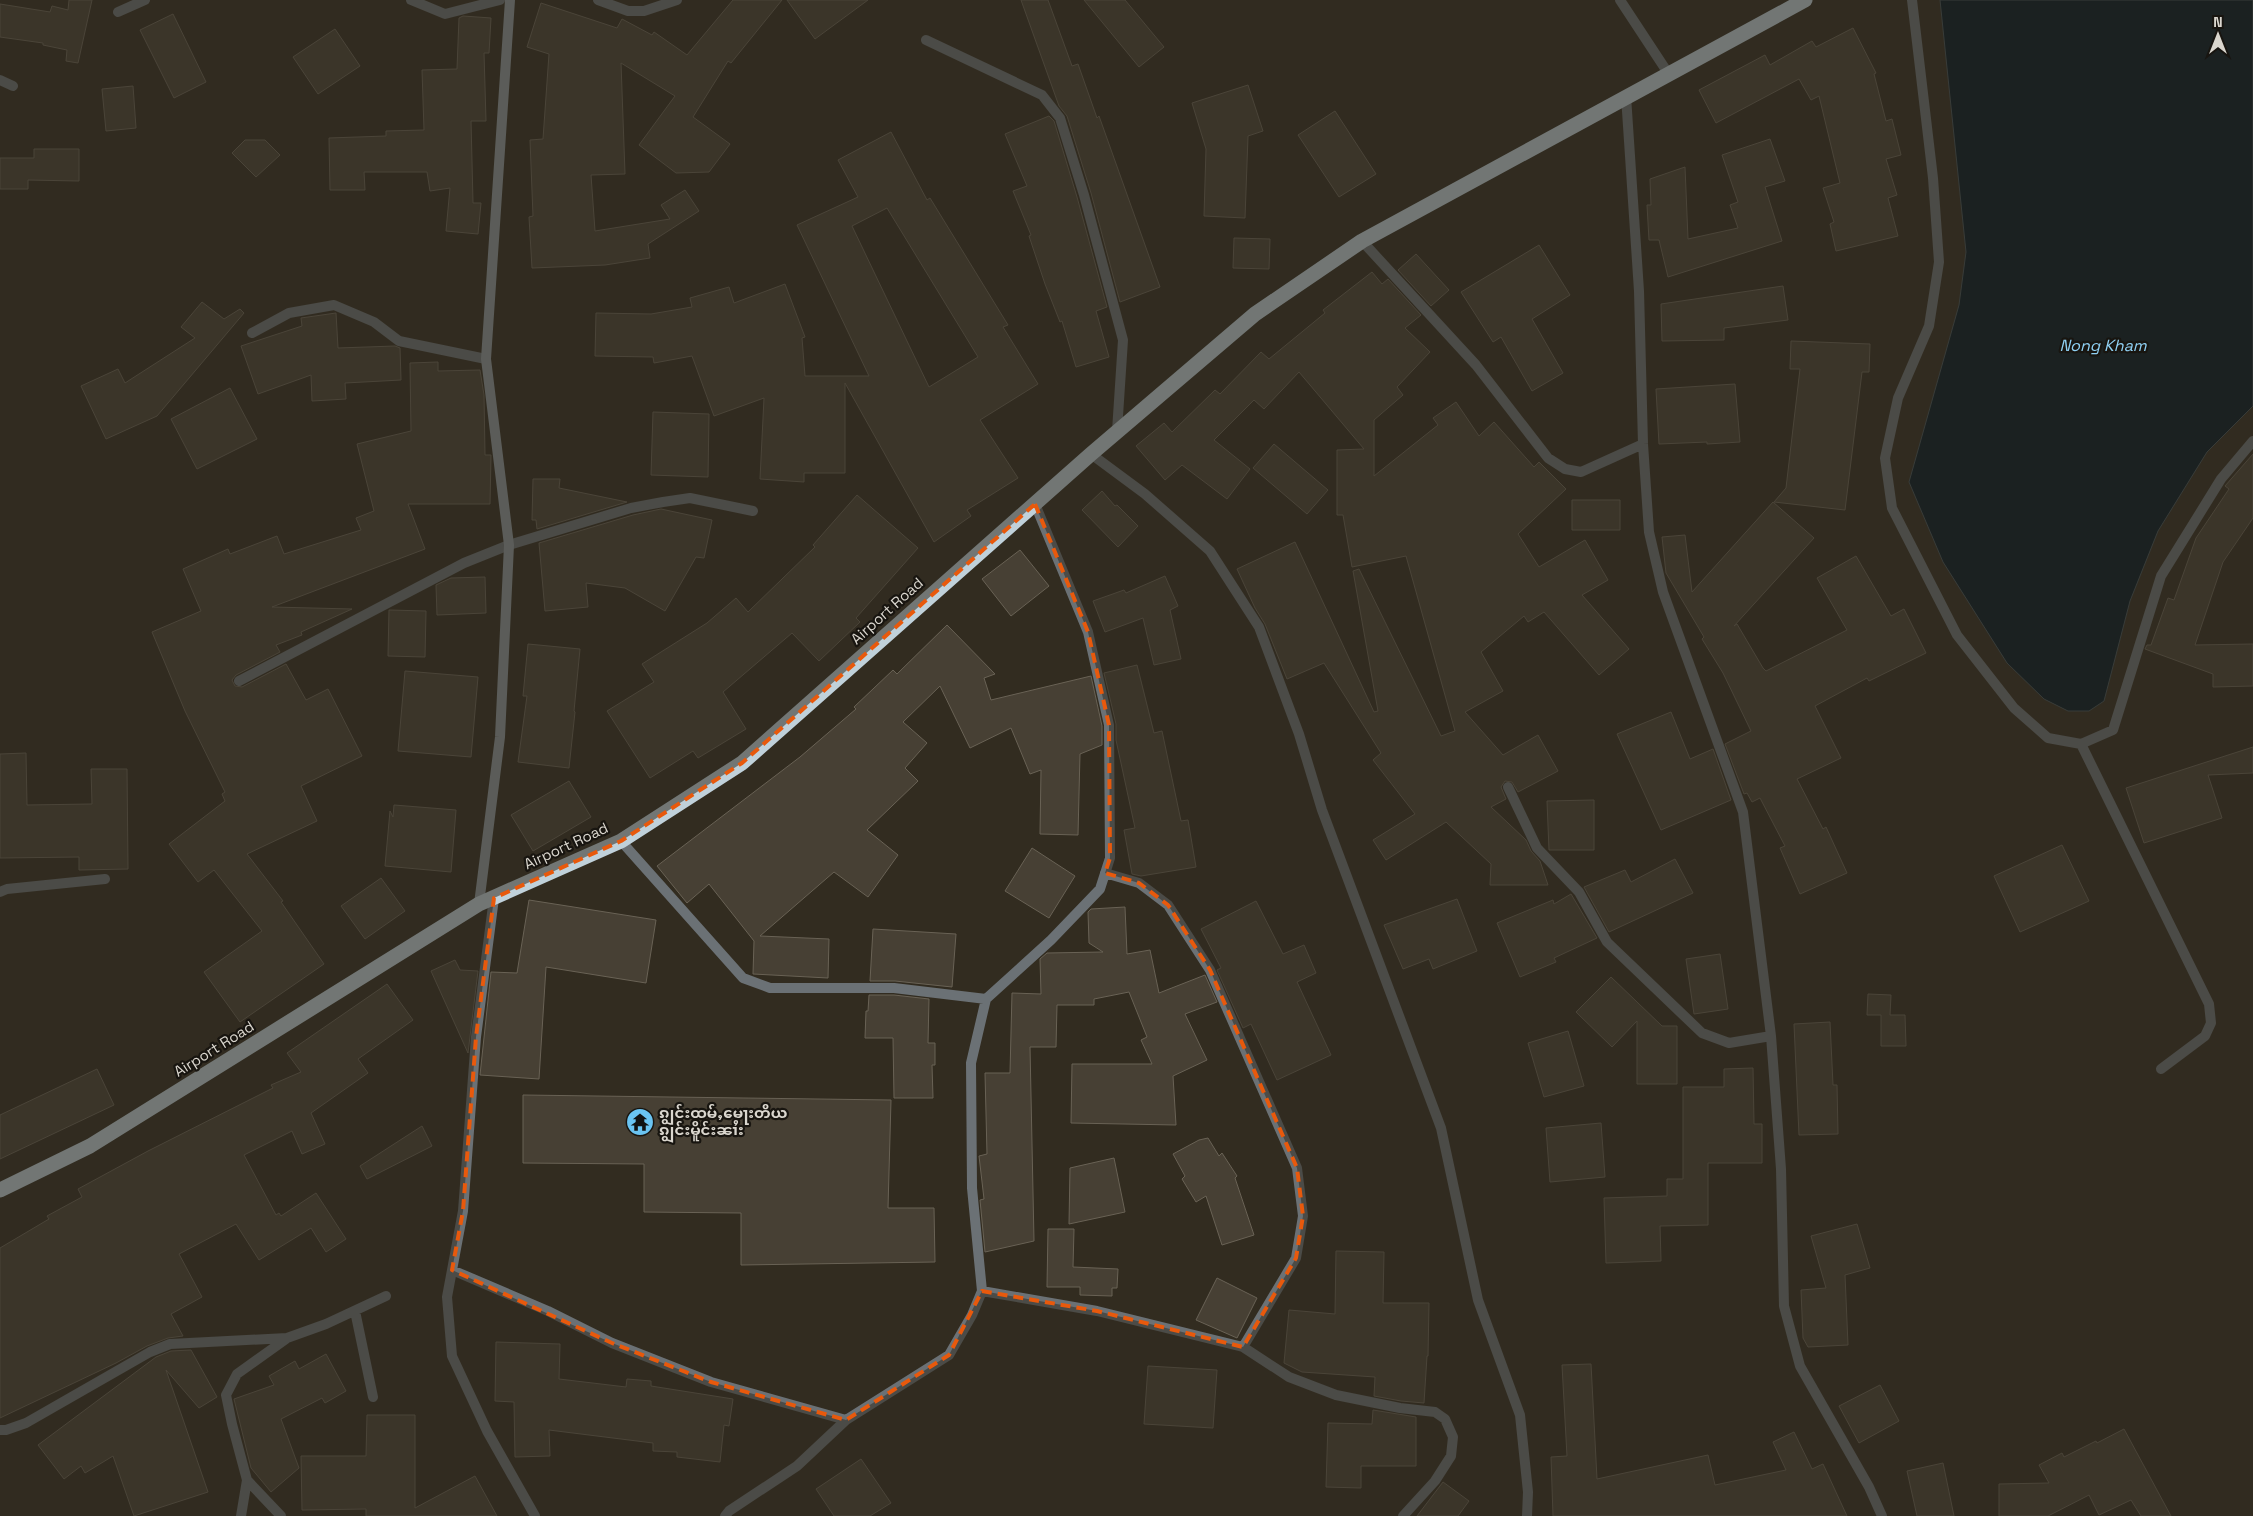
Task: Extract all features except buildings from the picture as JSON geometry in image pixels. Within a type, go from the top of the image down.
[{"type":"highway","name":"Airport Road","points":[[0,1190],[90,1146],[479,904],[621,841],[742,763],[1117,431],[1255,314],[1362,241],[1805,0]]},
{"type":"street","points":[[118,12],[145,0]]},
{"type":"street","points":[[411,0],[445,14],[500,0]]},
{"type":"street","points":[[479,904],[500,737],[509,545],[486,359],[510,0]]},
{"type":"street","points":[[598,0],[628,11],[644,11],[677,0]]},
{"type":"street","points":[[1620,0],[1668,73]]},
{"type":"street","points":[[1912,0],[1933,178],[1939,262],[1929,326],[1898,398],[1884,458],[1892,508],[1957,635],[2014,708],[2048,738],[2081,744],[2113,730],[2162,576],[2221,479],[2253,441]]},
{"type":"street","points":[[926,40],[1042,95],[1060,118],[1084,195],[1123,340],[1117,431]]},
{"type":"street","points":[[0,80],[13,86]]},
{"type":"street","points":[[1626,96],[1639,291],[1643,444],[1649,532],[1663,592],[1744,812],[1771,1036],[1781,1169],[1784,1306],[1800,1366],[1869,1487],[1882,1516]]},
{"type":"street","points":[[1362,241],[1476,365],[1548,458],[1566,469],[1580,472],[1643,444]]},
{"type":"street","points":[[252,333],[289,313],[334,305],[374,322],[399,341],[486,359]]},
{"type":"street","points":[[1091,454],[1145,494],[1210,551],[1259,628],[1299,734],[1322,810],[1441,1128],[1478,1300],[1520,1415],[1528,1492],[1527,1516]]},
{"type":"street","points":[[239,681],[464,563],[509,545],[631,508],[690,498],[753,511]]},
{"type":"street","points":[[725,1516],[728,1511],[797,1466],[846,1420],[949,1355],[972,1315],[982,1291],[972,1188],[971,1064],[986,1000],[1051,940],[1100,889],[1110,858],[1109,725],[1088,632],[1035,504]]},
{"type":"street","points":[[2081,744],[2209,1004],[2211,1023],[2205,1036],[2161,1069]]},
{"type":"street","points":[[1508,787],[1537,848],[1579,892],[1607,942],[1702,1033],[1729,1043],[1771,1036]]},
{"type":"street","points":[[621,841],[743,978],[770,988],[894,988],[986,1000]]},
{"type":"street","points":[[1105,873],[1139,883],[1168,905],[1210,970],[1297,1168],[1303,1216],[1296,1258],[1244,1347]]},
{"type":"street","points":[[0,892],[7,889],[105,879]]},
{"type":"street","points":[[494,898],[476,1037],[463,1211],[447,1297],[452,1356],[487,1431],[535,1516]]},
{"type":"street","points":[[452,1270],[548,1312],[612,1344],[711,1382],[846,1420]]},
{"type":"street","points":[[982,1291],[1097,1310],[1244,1347],[1289,1377],[1336,1395],[1400,1408],[1435,1412],[1446,1420],[1453,1437],[1451,1456],[1435,1481],[1403,1516]]},
{"type":"street","points":[[241,1516],[247,1480],[226,1395],[237,1374],[287,1338],[326,1324],[386,1296]]},
{"type":"street","points":[[355,1310],[373,1398]]},
{"type":"street","points":[[0,1430],[6,1430],[26,1423],[141,1357],[170,1344],[287,1338]]},
{"type":"street","points":[[247,1480],[281,1516]]},
{"type":"highlighted area","points":[[1035,504],[1088,632],[1109,725],[1110,858],[1105,873],[1139,883],[1168,905],[1210,970],[1297,1168],[1303,1216],[1296,1258],[1243,1347],[1097,1311],[982,1291],[949,1355],[846,1420],[711,1382],[612,1343],[452,1270],[463,1211],[476,1037],[494,898],[621,841],[742,763]]},
{"type":"water","name":"Nong Kham","points":[[1940,0],[2253,0],[2253,406],[2207,452],[2158,531],[2130,601],[2104,701],[2089,711],[2068,711],[2044,699],[2007,663],[1943,562],[1909,482],[1959,305],[1966,252]]},
{"type":"place","name":"ၵျွင်းထမ်ႇမေႃးတိယ ၵျွင်းမိူင်းၼၢႆး","points":[[640,1122]]}]
